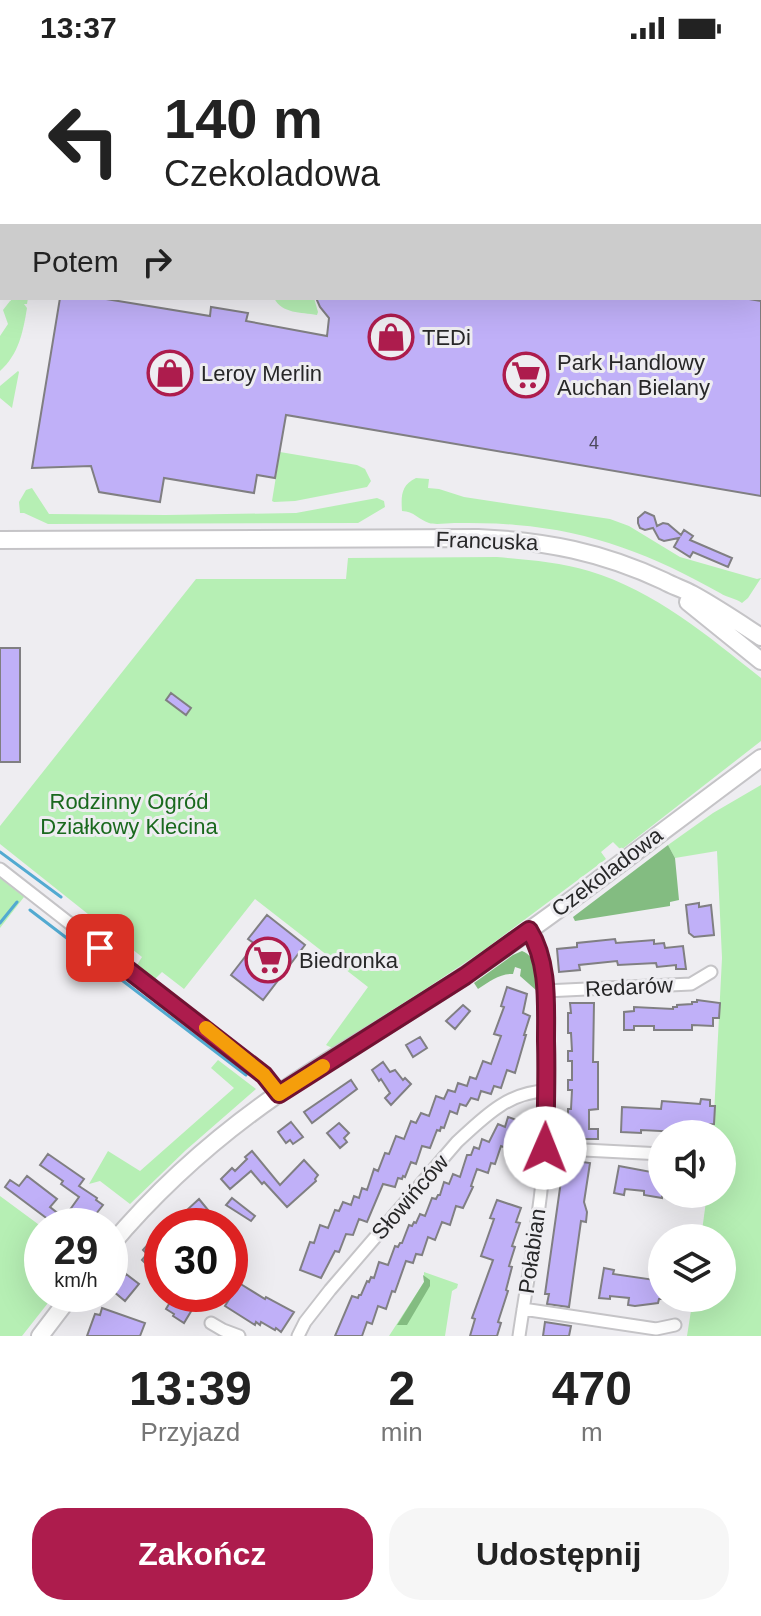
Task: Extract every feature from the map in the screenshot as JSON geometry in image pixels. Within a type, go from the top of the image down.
[{"type":"main road","name":"Francuska","points":[[0,540],[478,538],[533,542],[584,551],[643,571],[665,582]]},
{"type":"main road","points":[[665,582],[690,592],[761,637]]},
{"type":"main road","points":[[665,582],[761,661]]},
{"type":"main road","name":"Czekoladowa","points":[[128,1226],[209,1148],[279,1094],[465,976],[761,758]]},
{"type":"main road","points":[[40,1336],[58,1312]]},
{"type":"street","points":[[0,869],[264,1075],[279,1094]]},
{"type":"street","name":"Połabian","points":[[519,1336],[545,1148],[545,991],[541,956],[529,930]]},
{"type":"street","name":"Redarów","points":[[545,991],[691,984],[711,972]]},
{"type":"street","name":"Słowińców","points":[[298,1336],[305,1322],[336,1283],[457,1142],[512,1098],[546,1091]]},
{"type":"street","points":[[545,1148],[648,1153]]},
{"type":"street","points":[[523,1309],[656,1329],[675,1325]]},
{"type":"street","points":[[211,1323],[239,1336]]},
{"type":"green space","points":[[28,300],[24,304],[27,308],[16,350],[0,371],[0,336],[8,324],[3,310],[11,301]]},
{"type":"green space","points":[[275,300],[315,300],[318,312],[317,315],[298,313]]},
{"type":"green space","points":[[18,371],[12,408],[0,398],[0,386]]},
{"type":"green space","points":[[280,452],[357,465],[365,469],[371,481],[367,487],[274,502]]},
{"type":"green space","points":[[416,478],[429,479],[428,488],[464,497],[610,519],[629,526],[680,557],[761,578],[742,603],[647,557],[597,539],[516,525],[429,523],[402,511],[403,492],[407,484]]},
{"type":"green space","points":[[32,488],[49,514],[296,513],[377,498],[384,501],[385,507],[358,523],[48,524],[20,513],[19,502],[26,490]]},
{"type":"green space","name":"Rodzinny Ogród Działkowy Klecina","points":[[497,557],[555,563],[589,571],[636,590],[680,616],[761,678],[761,741],[621,850],[613,842],[601,852],[606,859],[484,950],[332,1048],[326,1045],[368,987],[255,899],[184,989],[162,972],[155,979],[137,965],[142,957],[0,844],[0,826],[196,579],[346,579],[348,558]]},
{"type":"green space","points":[[761,785],[761,1336],[687,1336],[691,1312],[736,1312],[736,1224],[703,1224],[705,1208],[736,1208],[736,1120],[714,1120],[722,958],[717,851],[675,858],[668,845],[713,813]]},
{"type":"green space","points":[[668,845],[675,858],[679,900],[670,902],[670,906],[575,921],[573,917]]},
{"type":"green space","points":[[0,878],[24,897],[0,928]]},
{"type":"green space","points":[[522,951],[534,963],[537,991],[520,976],[521,969],[515,967],[513,974],[499,976],[478,989],[474,983]]},
{"type":"green space","points":[[218,1060],[256,1089],[130,1204],[100,1181],[89,1184],[108,1151],[140,1171],[234,1088],[211,1068]]},
{"type":"green space","points":[[0,1196],[24,1214],[24,1312],[41,1312],[22,1336],[0,1336]]},
{"type":"green space","points":[[424,1272],[458,1284],[452,1291],[445,1336],[389,1336],[424,1282]]},
{"type":"green space","points":[[423,1275],[430,1280],[430,1286],[407,1325],[397,1325],[424,1282]]},
{"type":"building","name":"Park Handlowy Auchan Bielany","points":[[60,300],[112,300],[210,316],[211,307],[248,313],[246,321],[327,336],[329,318],[317,300],[761,301],[761,496],[286,415],[275,478],[257,475],[254,493],[164,478],[160,502],[99,492],[91,466],[32,468]]},
{"type":"building","points":[[645,512],[654,516],[657,526],[668,524],[681,535],[684,530],[693,536],[690,540],[732,558],[728,567],[693,552],[690,557],[674,547],[679,538],[664,541],[659,539],[653,528],[640,528],[638,518]]},
{"type":"building","points":[[0,648],[20,648],[20,762],[0,762]]},
{"type":"building","points":[[171,693],[191,708],[186,715],[166,700]]},
{"type":"building","points":[[699,903],[699,907],[711,905],[714,935],[694,937],[689,933],[686,905]]},
{"type":"building","name":"Biedronka","points":[[267,915],[305,945],[263,1000],[231,975],[255,944],[248,939]]},
{"type":"building","points":[[615,939],[616,943],[654,940],[654,944],[664,943],[665,948],[683,946],[686,969],[676,969],[676,965],[657,967],[656,963],[618,965],[617,961],[579,965],[580,970],[559,972],[557,949],[577,947],[577,943]]},
{"type":"building","points":[[507,987],[527,994],[523,1013],[530,1016],[515,1073],[507,1070],[501,1088],[494,1086],[491,1094],[481,1091],[478,1100],[471,1098],[466,1106],[460,1104],[457,1114],[450,1111],[444,1128],[437,1130],[430,1148],[422,1146],[416,1164],[411,1162],[405,1177],[398,1178],[395,1187],[383,1184],[367,1222],[359,1219],[353,1235],[346,1234],[339,1252],[335,1251],[321,1278],[300,1270],[320,1225],[328,1228],[335,1210],[339,1211],[343,1202],[351,1205],[354,1196],[359,1198],[362,1188],[367,1190],[374,1169],[378,1171],[396,1136],[404,1139],[411,1121],[416,1123],[421,1113],[429,1116],[436,1096],[444,1099],[448,1090],[455,1092],[458,1083],[467,1086],[470,1077],[476,1079],[483,1061],[491,1064],[501,1036],[494,1034],[504,1007],[501,1006]]},
{"type":"building","points":[[697,1000],[720,1003],[719,1018],[713,1018],[713,1026],[692,1025],[692,1030],[654,1030],[654,1026],[634,1026],[634,1030],[624,1030],[624,1012],[634,1011],[634,1007],[673,1009]]},
{"type":"building","points":[[570,1003],[594,1003],[593,1062],[598,1062],[598,1109],[589,1110],[589,1129],[598,1129],[598,1139],[568,1139],[568,1109],[571,1109],[572,1090],[568,1090],[568,1080],[572,1080],[572,1061],[568,1061],[568,1051],[572,1051],[571,1033],[568,1033]]},
{"type":"building","points":[[463,1005],[470,1011],[455,1029],[446,1021]]},
{"type":"building","points":[[420,1037],[427,1048],[413,1057],[406,1045]]},
{"type":"building","points":[[383,1062],[390,1072],[395,1070],[411,1084],[391,1105],[385,1098],[390,1093],[372,1070]]},
{"type":"building","points":[[351,1080],[357,1089],[312,1123],[304,1112]]},
{"type":"building","points":[[701,1099],[710,1100],[710,1106],[715,1106],[714,1120],[648,1120],[648,1130],[621,1132],[622,1107],[661,1109],[662,1101],[700,1104]]},
{"type":"building","points":[[508,1117],[528,1124],[520,1142],[510,1139],[506,1148],[501,1146],[495,1164],[491,1163],[488,1173],[477,1169],[463,1208],[456,1206],[450,1225],[442,1222],[435,1240],[428,1237],[422,1255],[416,1254],[413,1263],[406,1261],[386,1309],[378,1306],[372,1324],[367,1322],[362,1336],[335,1336],[352,1296],[358,1298],[361,1295],[367,1281],[374,1278],[379,1262],[388,1265],[395,1246],[402,1243],[409,1225],[416,1223],[420,1214],[425,1216],[432,1198],[440,1195],[444,1182],[449,1184],[453,1174],[460,1177],[467,1155],[471,1155],[474,1147],[479,1149],[482,1139],[489,1142],[498,1124],[505,1127]]},
{"type":"building","points":[[291,1122],[303,1137],[293,1144],[290,1140],[286,1143],[278,1132]]},
{"type":"building","points":[[339,1123],[349,1133],[344,1138],[347,1142],[340,1148],[327,1133]]},
{"type":"building","points":[[252,1151],[280,1185],[304,1160],[318,1175],[316,1181],[287,1207],[251,1171],[230,1189],[221,1179],[232,1168],[235,1171]]},
{"type":"building","points":[[48,1154],[84,1179],[79,1186],[103,1205],[101,1208],[71,1208],[79,1197],[40,1165]]},
{"type":"building","points":[[568,1160],[590,1163],[584,1202],[586,1222],[581,1221],[569,1307],[547,1304],[549,1294],[545,1294],[563,1169],[567,1170]]},
{"type":"building","points":[[619,1166],[648,1171],[648,1196],[644,1195],[644,1191],[625,1189],[624,1195],[614,1193]]},
{"type":"building","points":[[27,1176],[57,1199],[50,1207],[33,1208],[5,1187],[10,1180],[19,1186]]},
{"type":"building","points":[[232,1198],[245,1208],[231,1208],[226,1205]]},
{"type":"building","points":[[199,1199],[206,1208],[189,1208]]},
{"type":"building","points":[[497,1200],[521,1208],[516,1222],[520,1223],[512,1246],[515,1247],[509,1266],[512,1267],[508,1291],[497,1336],[470,1336],[475,1319],[472,1318],[493,1260],[481,1256]]},
{"type":"building","points":[[248,1211],[255,1216],[251,1221],[248,1219]]},
{"type":"building","points":[[604,1268],[614,1270],[613,1274],[648,1279],[648,1304],[628,1305],[629,1298],[599,1298]]},
{"type":"building","points":[[128,1276],[139,1284],[128,1297]]},
{"type":"building","points":[[248,1289],[294,1312],[281,1332],[261,1322],[255,1325],[234,1312],[248,1312]]},
{"type":"building","points":[[101,1312],[113,1312],[145,1323],[140,1336],[87,1336],[95,1314],[100,1315]]},
{"type":"building","points":[[171,1312],[191,1312],[184,1323]]},
{"type":"building","points":[[545,1322],[571,1326],[569,1336],[543,1336]]},
{"type":"waterway","points":[[0,852],[61,897]]},
{"type":"waterway","points":[[0,923],[17,902]]},
{"type":"waterway","points":[[30,910],[246,1075]]},
{"type":"slow traffic","points":[[206,1028],[264,1075],[279,1094],[323,1066]]},
{"type":"place","name":"TEDi","points":[[391,337]]},
{"type":"place","name":"Leroy Merlin","points":[[170,373]]},
{"type":"place","name":"Park Handlowy Auchan Bielany","points":[[526,375]]},
{"type":"place","name":"Biedronka","points":[[268,960]]},
{"type":"route","points":[[100,948],[264,1075],[279,1094],[465,976],[529,930],[541,956],[546,1004],[545,1148]]}]
